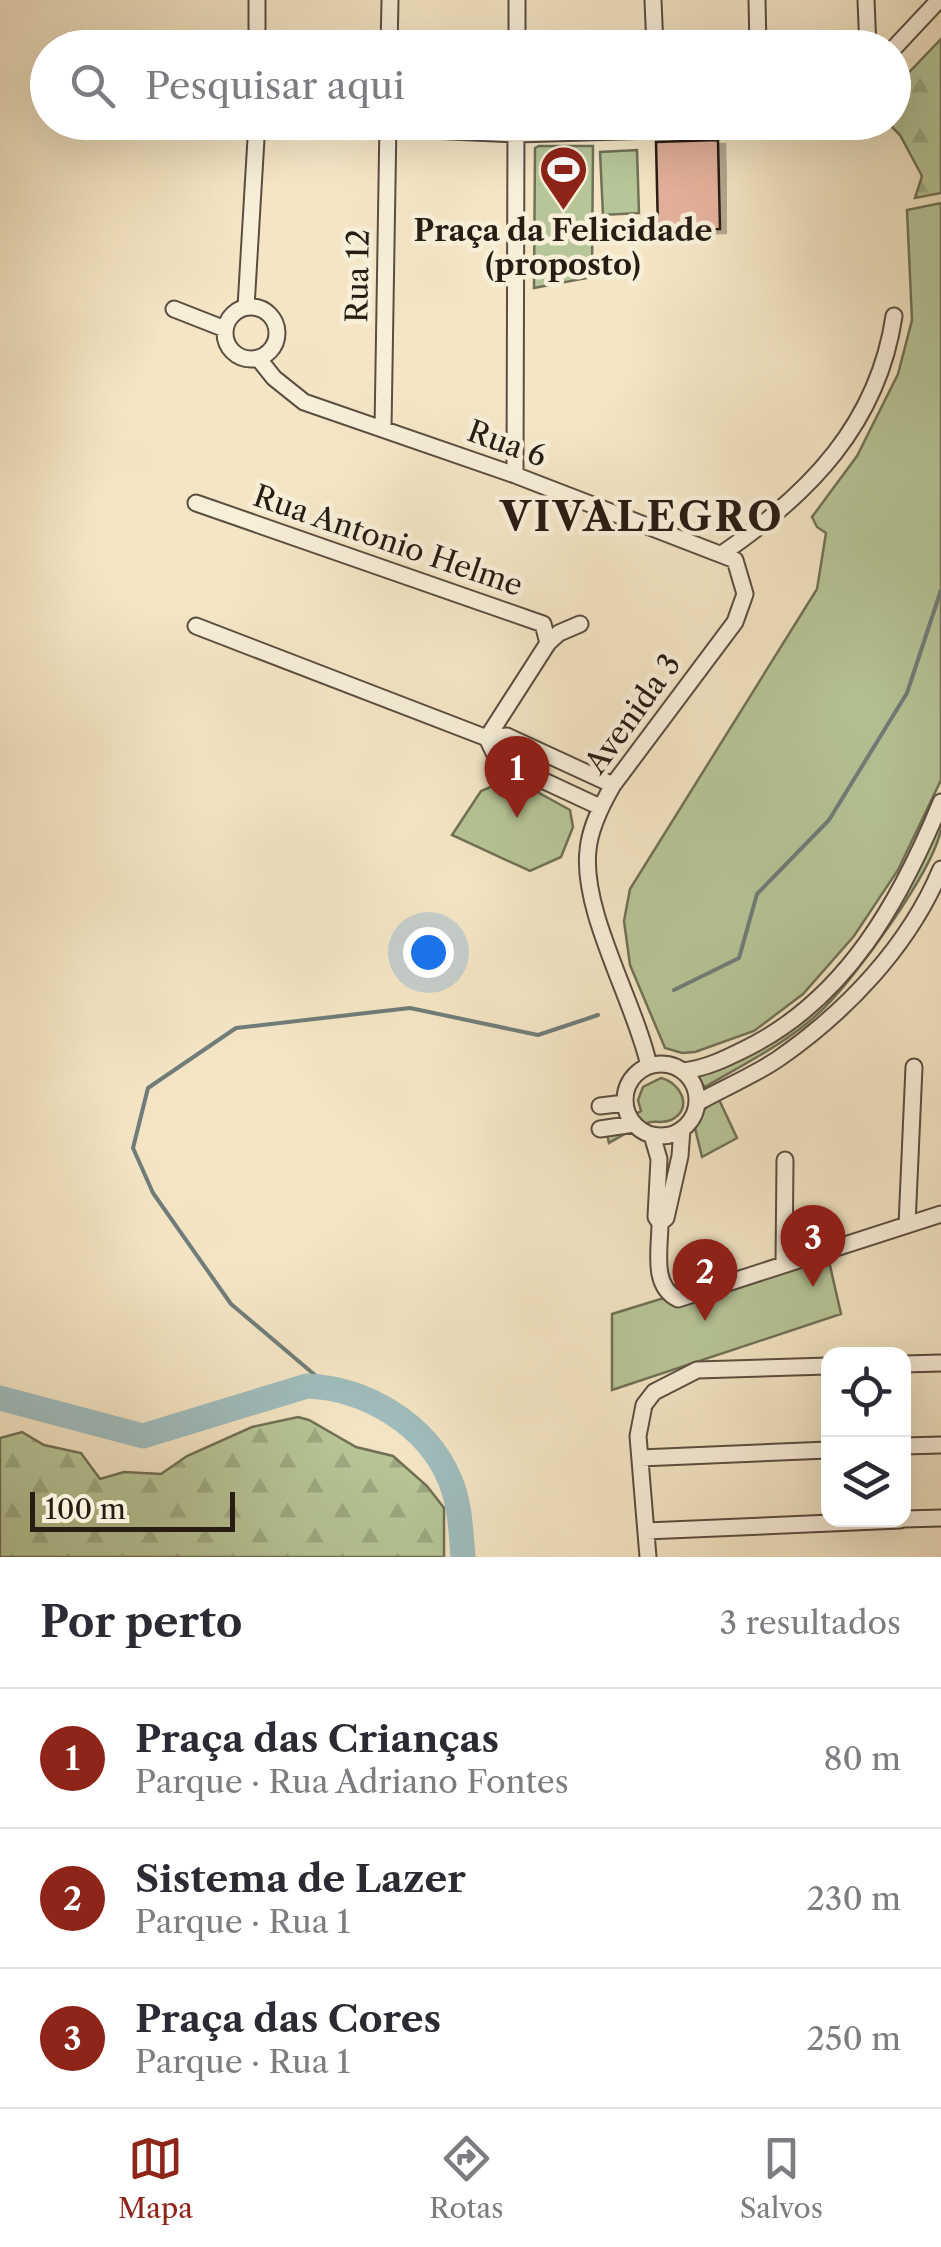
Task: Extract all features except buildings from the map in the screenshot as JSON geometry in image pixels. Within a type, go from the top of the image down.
[{"type":"street","points":[[257,0],[257,30]]},
{"type":"street","points":[[389,30],[390,0]]},
{"type":"street","points":[[517,30],[518,0]]},
{"type":"street","points":[[653,0],[654,30]]},
{"type":"street","points":[[757,0],[758,30]]},
{"type":"street","points":[[866,0],[867,30]]},
{"type":"street","points":[[911,30],[939,0]]},
{"type":"street","points":[[246,308],[256,140]]},
{"type":"street","name":"Rua 12","points":[[383,430],[388,140]]},
{"type":"street","points":[[515,475],[516,140]]},
{"type":"street","points":[[246,308],[260,308],[268,313],[277,328],[274,346],[258,358],[245,359],[231,350],[226,330],[235,313],[246,308]]},
{"type":"street","points":[[174,309],[226,330]]},
{"type":"street","points":[[723,554],[775,518],[832,461],[867,401],[888,352],[894,316]]},
{"type":"street","name":"Rua 6","points":[[258,358],[274,378],[304,402],[515,475],[723,554],[736,560],[742,574]]},
{"type":"street","name":"Rua Antonio Helme","points":[[196,503],[543,624],[548,643]]},
{"type":"street","name":"Avenida 3","points":[[649,1066],[589,884],[588,849],[600,807],[613,784],[735,622],[746,594],[742,574]]},
{"type":"street","points":[[487,738],[548,643],[580,624]]},
{"type":"street","points":[[196,626],[487,738],[508,736],[613,784]]},
{"type":"street","points":[[487,738],[497,760],[600,807]]},
{"type":"street","points":[[518,768],[529,748]]},
{"type":"street","points":[[683,1071],[705,1068],[768,1037],[824,994],[872,939],[912,872],[941,802]]},
{"type":"street","points":[[697,1103],[775,1060],[837,1014],[891,953],[934,887],[941,869]]},
{"type":"street","points":[[660,1223],[666,1218],[682,1129],[697,1103],[691,1080],[683,1071],[672,1066],[649,1066],[631,1080],[625,1103],[634,1124],[662,1136],[682,1129]]},
{"type":"street","points":[[907,1225],[914,1067]]},
{"type":"street","points":[[600,1106],[625,1103]]},
{"type":"street","points":[[600,1130],[634,1124]]},
{"type":"street","points":[[652,1134],[659,1159],[656,1217],[660,1223],[660,1280],[667,1294],[678,1299],[941,1214]]},
{"type":"street","points":[[784,1265],[786,1160]]},
{"type":"street","points":[[911,1364],[941,1363]]},
{"type":"street","points":[[648,1557],[638,1436],[644,1405],[654,1392],[697,1370],[821,1366]]},
{"type":"street","points":[[911,1446],[941,1445]]},
{"type":"street","points":[[640,1458],[821,1450]]},
{"type":"street","points":[[911,1519],[941,1518]]},
{"type":"street","points":[[646,1531],[821,1523]]},
{"type":"green space","points":[[941,39],[941,193],[915,198],[922,176],[903,140],[911,140],[911,70]]},
{"type":"green space","name":"Praça da Felicidade (proposto)","points":[[593,146],[592,277],[534,288],[535,148]]},
{"type":"green space","points":[[637,150],[639,213],[603,215],[600,152]]},
{"type":"green space","points":[[941,203],[941,780],[898,870],[854,936],[803,994],[754,1031],[695,1052],[665,1048],[630,965],[624,921],[630,889],[817,589],[826,533],[812,517],[857,456],[898,374],[912,320],[907,210]]},
{"type":"green space","points":[[512,778],[570,810],[573,827],[561,857],[530,871],[452,835],[481,791]]},
{"type":"green space","points":[[941,798],[941,829],[924,870],[853,975],[822,1010],[795,1032],[705,1087],[694,1075],[784,1021],[811,999],[851,954],[900,878]]},
{"type":"green space","points":[[661,1078],[674,1085],[682,1097],[678,1115],[668,1121],[647,1123],[609,1143],[606,1130],[641,1111],[638,1100],[643,1087]]},
{"type":"green space","points":[[715,1091],[737,1138],[702,1157],[693,1120],[707,1107],[708,1096]]},
{"type":"green space","points":[[826,1248],[841,1314],[612,1390],[612,1314]]},
{"type":"green space","points":[[298,1417],[356,1447],[393,1456],[427,1486],[444,1508],[444,1557],[0,1557],[0,1438],[22,1432],[44,1445],[81,1453],[100,1479],[124,1472],[161,1474],[187,1456],[252,1427]]},
{"type":"waterway","points":[[674,990],[739,958],[757,894],[829,820],[907,693],[941,590]]},
{"type":"waterway","points":[[329,1387],[231,1304],[153,1193],[133,1148],[148,1088],[236,1028],[410,1008],[538,1035],[598,1015]]},
{"type":"waterway","points":[[0,1398],[143,1436],[307,1386],[351,1394],[410,1426],[440,1460],[456,1498],[463,1557]]},
{"type":"place","name":"Praça da Felicidade (proposto)","points":[[563,212]]},
{"type":"place","name":"Praça das Crianças","points":[[517,818]]},
{"type":"place","name":"Praça das Cores","points":[[813,1287]]},
{"type":"place","name":"Sistema de Lazer","points":[[705,1321]]},
{"type":"district","name":"VIVALEGRO","points":[[642,517]]}]
